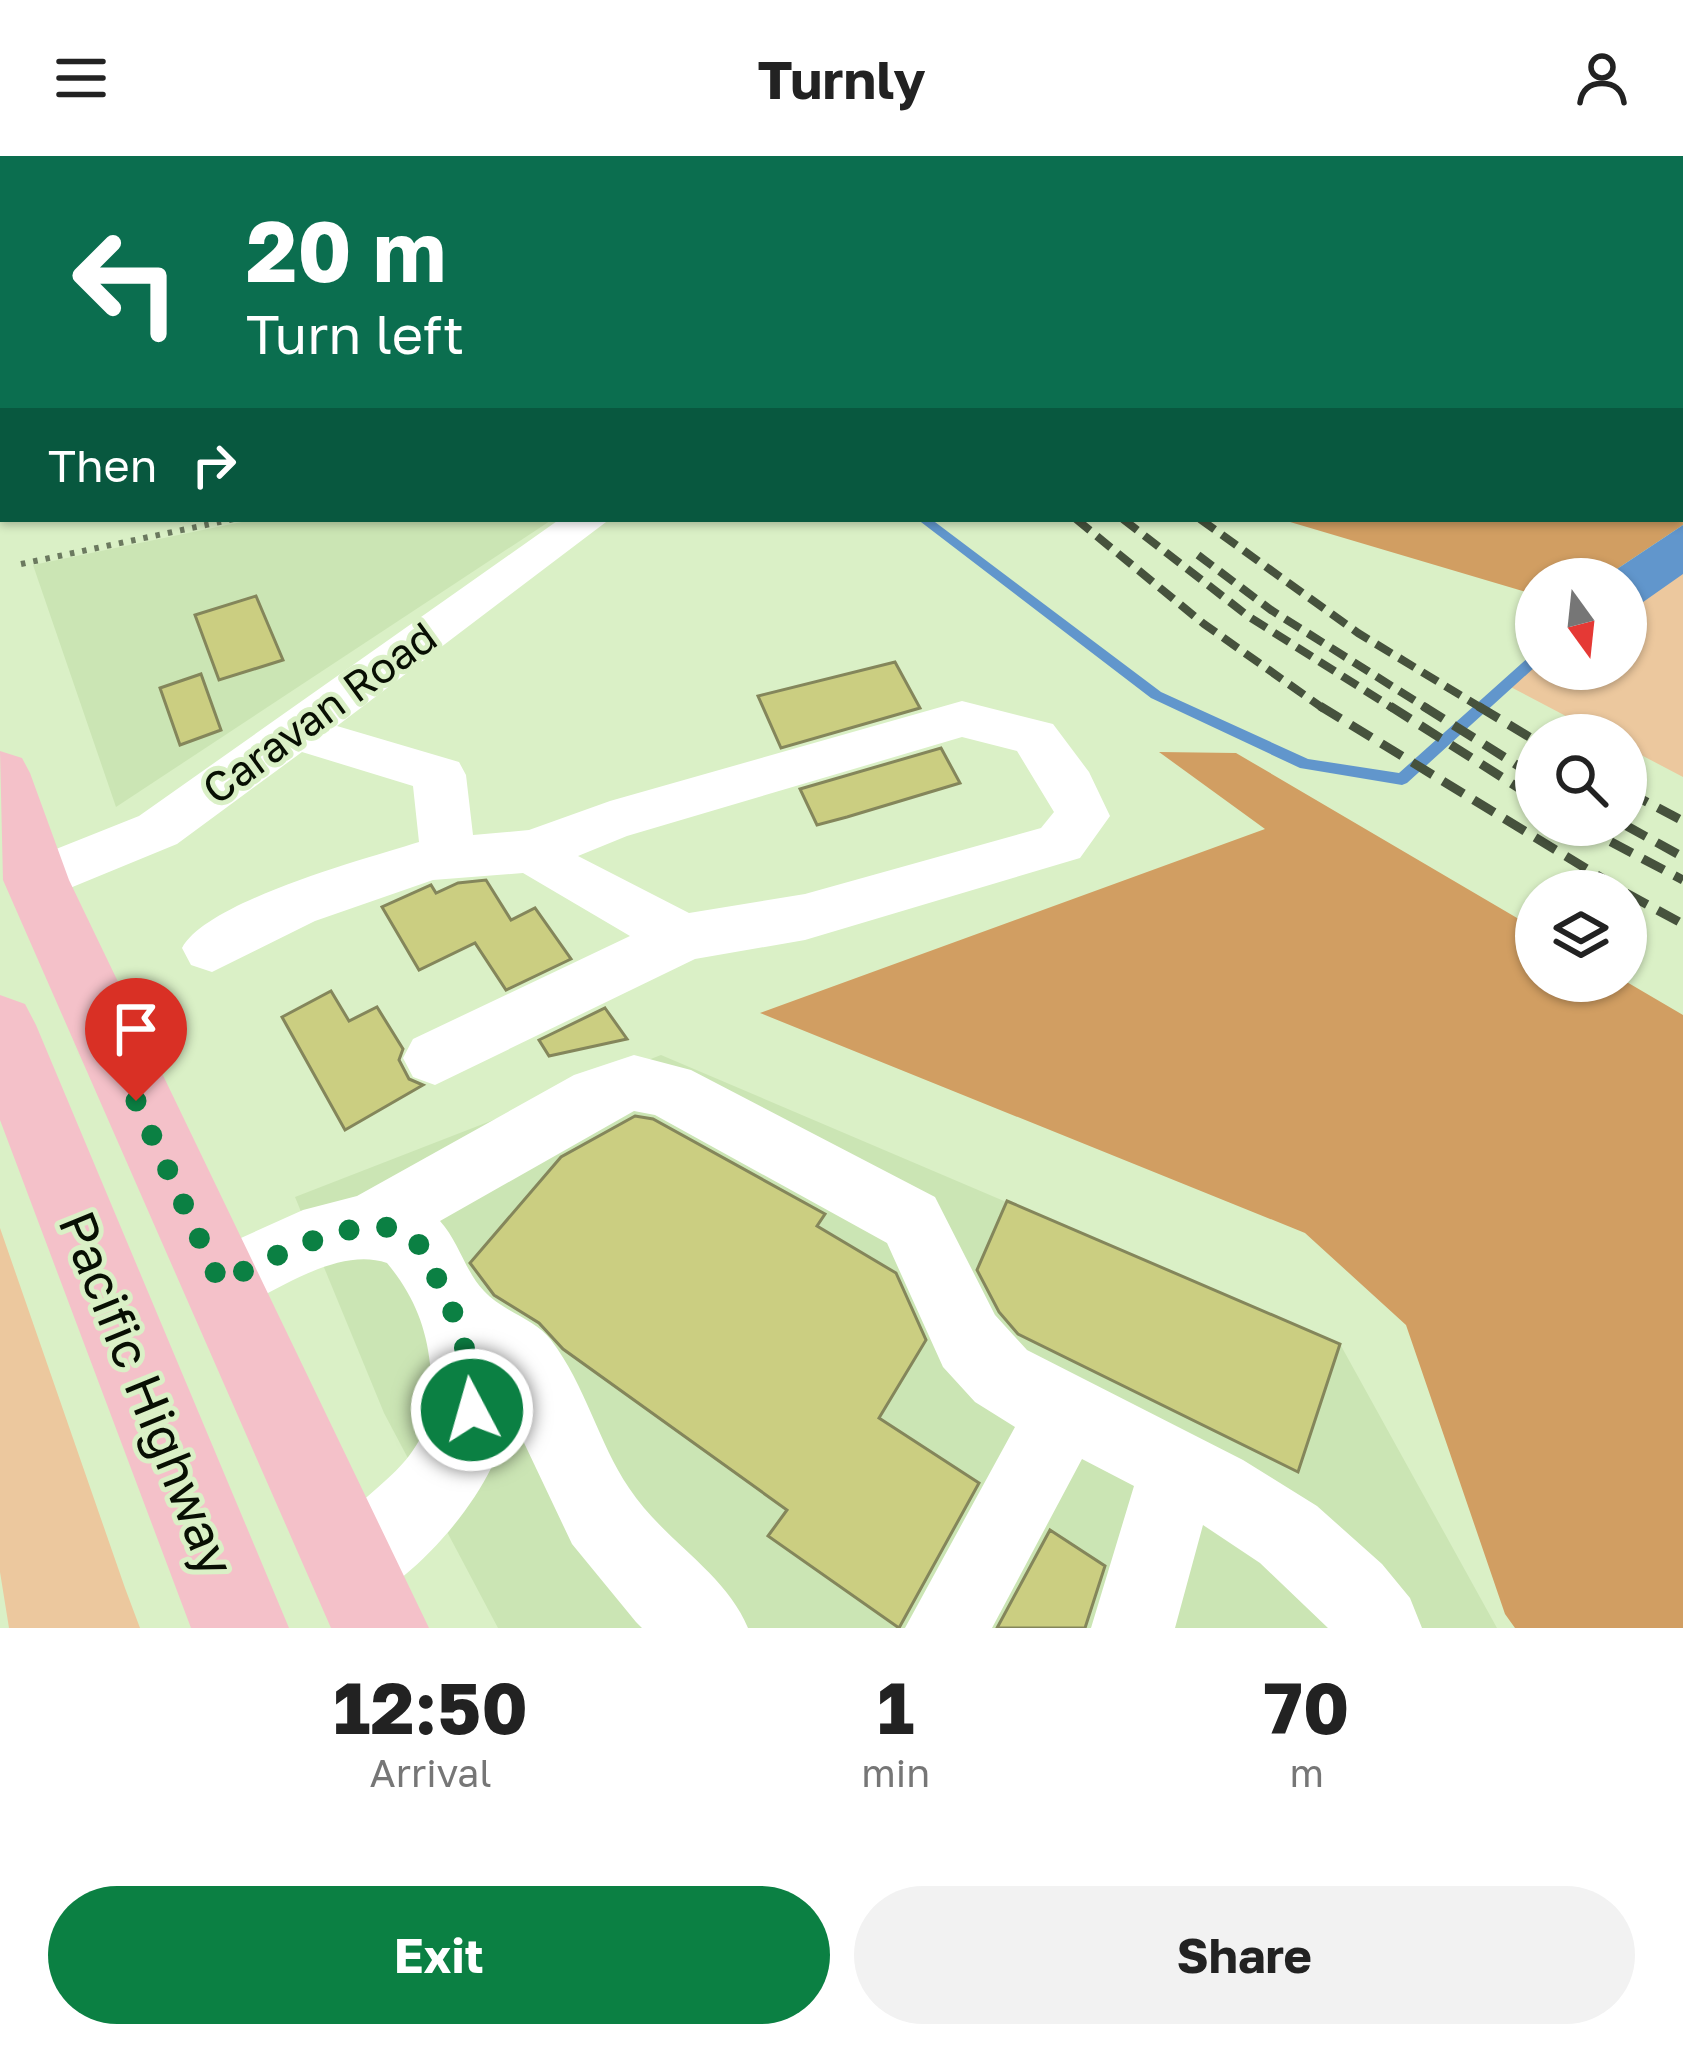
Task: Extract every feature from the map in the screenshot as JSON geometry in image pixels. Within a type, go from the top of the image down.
[{"type":"main road","points":[[0,773],[36,880],[366,1598]]},
{"type":"main road","name":"Pacific Highway","points":[[0,1025],[240,1628]]},
{"type":"lane","name":"Caravan Road","points":[[36,880],[158,830],[584,522]]},
{"type":"lane","points":[[212,948],[295,904],[430,859],[534,851],[610,821],[962,719],[1035,737],[1070,786],[1082,816],[1060,843],[805,916],[684,938],[435,1058]]},
{"type":"lane","points":[[299,726],[327,742],[440,775],[438,799],[450,858]]},
{"type":"lane","points":[[534,851],[561,873],[684,938]]},
{"type":"lane","points":[[365,1228],[597,1095],[634,1083],[668,1090],[911,1220],[932,1250],[967,1345],[1004,1379],[1179,1468],[1295,1537],[1380,1628]]},
{"type":"lane","points":[[220,1283],[302,1243],[365,1228],[390,1228],[413,1238],[457,1316],[471,1366],[472,1410],[464,1444],[366,1598]]},
{"type":"lane","points":[[457,1316],[522,1362],[555,1415],[600,1516],[665,1593],[706,1628]]},
{"type":"lane","points":[[947,1628],[1066,1411]]},
{"type":"lane","points":[[1132,1628],[1179,1468]]},
{"type":"path","points":[[21,564],[220,522]]},
{"type":"shaded area","points":[[241,522],[548,522],[116,807],[33,565]]},
{"type":"shaded area","points":[[1290,522],[1683,522],[1634,558],[1515,558],[1515,589]]},
{"type":"shaded area","points":[[1683,573],[1683,777],[1647,758],[1647,714],[1562,714],[1516,690],[1647,690],[1647,595]]},
{"type":"shaded area","points":[[1159,752],[1236,753],[1515,917],[1515,1002],[1647,1002],[1647,994],[1683,1015],[1683,1628],[1515,1628],[1505,1614],[1406,1325],[1305,1233],[760,1013],[1265,829]]},
{"type":"shaded area","points":[[661,1055],[1340,1344],[1497,1628],[498,1628],[384,1413],[295,1197]]},
{"type":"shaded area","points":[[0,1228],[140,1628],[9,1628],[0,1572]]},
{"type":"water","points":[[1683,525],[1683,574],[1647,599],[1647,558],[1634,558]]},
{"type":"building","points":[[256,596],[283,660],[219,680],[195,615]]},
{"type":"building","points":[[895,662],[920,708],[781,748],[758,696]]},
{"type":"building","points":[[201,674],[221,730],[180,745],[160,688]]},
{"type":"building","points":[[941,748],[960,783],[847,817],[817,825],[800,789]]},
{"type":"building","points":[[486,880],[511,920],[535,908],[571,959],[506,990],[475,943],[419,970],[382,907],[431,885],[436,893],[458,883]]},
{"type":"building","points":[[331,991],[349,1021],[377,1007],[403,1049],[399,1060],[409,1079],[423,1085],[345,1130],[282,1017]]},
{"type":"building","points":[[605,1008],[627,1039],[549,1056],[539,1040]]},
{"type":"building","points":[[635,1116],[653,1119],[825,1214],[817,1226],[896,1273],[926,1340],[879,1418],[979,1483],[899,1628],[768,1536],[787,1510],[563,1349],[539,1323],[494,1295],[470,1263],[561,1157]]},
{"type":"building","points":[[1007,1201],[1340,1344],[1298,1472],[1018,1334],[999,1312],[977,1270]]},
{"type":"building","points":[[1050,1530],[1105,1566],[1085,1628],[997,1628]]},
{"type":"waterway","points":[[927,522],[1156,695],[1305,764],[1402,779],[1515,677]]},
{"type":"railway","points":[[1080,522],[1204,624],[1324,709]]},
{"type":"railway","points":[[1127,522],[1248,616],[1394,709]]},
{"type":"railway","points":[[1204,522],[1358,633],[1483,709]]},
{"type":"railway","points":[[1198,555],[1271,610],[1428,709]]},
{"type":"railway","points":[[1320,706],[1589,870]]},
{"type":"railway","points":[[1390,706],[1515,786]]},
{"type":"railway","points":[[1423,706],[1515,764]]},
{"type":"railway","points":[[1478,706],[1515,728]]},
{"type":"railway","points":[[1647,802],[1683,821]]},
{"type":"railway","points":[[1647,837],[1683,857]]},
{"type":"railway","points":[[1619,846],[1683,880]]},
{"type":"railway","points":[[1647,904],[1683,924]]},
{"type":"route","points":[[136,1101],[220,1283],[302,1243],[365,1228],[390,1228],[413,1238],[457,1316],[471,1366],[472,1410]]}]
